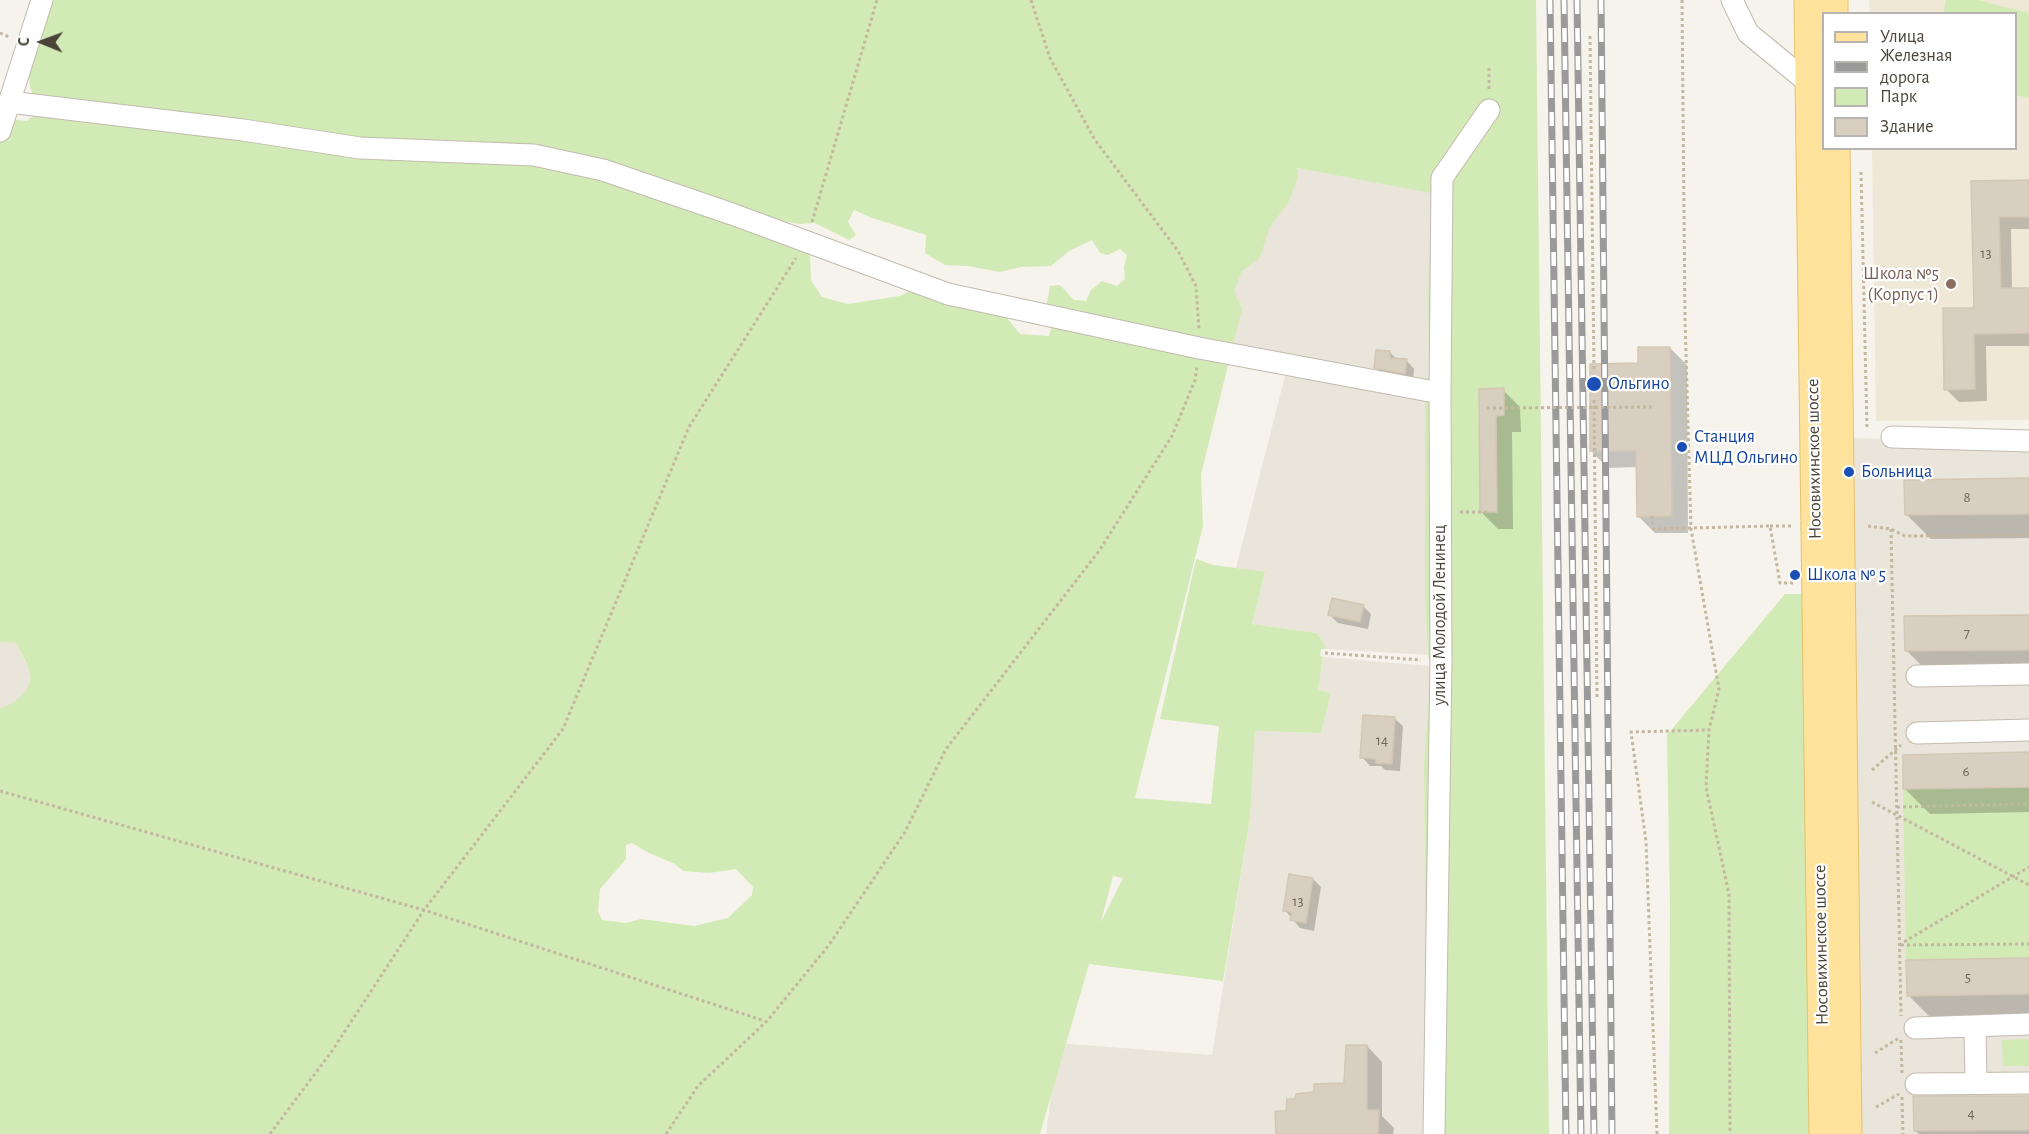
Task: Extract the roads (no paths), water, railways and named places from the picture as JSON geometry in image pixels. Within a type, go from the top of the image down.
[{"type":"main road","name":"Носовихинское шоссе","points":[[1808,0],[1823,1134]]},
{"type":"main road","name":"Носовихинское шоссе","points":[[1836,150],[1848,1134]]},
{"type":"street","points":[[0,131],[42,0]]},
{"type":"street","points":[[1732,0],[1748,33],[1810,84]]},
{"type":"street","points":[[9,102],[243,130],[360,148],[534,155],[603,170],[807,240],[840,255],[948,294],[1199,348],[1440,393]]},
{"type":"street","name":"улица Молодой Ленинец","points":[[1434,1134],[1441,662],[1442,178],[1489,110]]},
{"type":"street","points":[[1892,437],[2029,441]]},
{"type":"street","points":[[1917,676],[2029,674]]},
{"type":"street","points":[[1917,733],[2029,730]]},
{"type":"street","points":[[1908,1033],[1976,1026],[2029,1024]]},
{"type":"street","points":[[1976,1026],[1976,1083]]},
{"type":"street","points":[[1909,1088],[1976,1083],[2029,1083]]},
{"type":"railway","points":[[1550,0],[1566,1134]]},
{"type":"railway","points":[[1564,0],[1581,1134]]},
{"type":"railway","points":[[1577,0],[1594,1134]]},
{"type":"railway","points":[[1601,0],[1612,1134]]},
{"type":"place","name":"Школа №5 (Корпус 1)","points":[[1951,284]]},
{"type":"place","name":"Ольгино","points":[[1594,384]]},
{"type":"place","name":"Станция МЦД Ольгино","points":[[1682,447]]},
{"type":"place","name":"Больница","points":[[1849,472]]},
{"type":"place","name":"Школа № 5","points":[[1795,575]]}]
